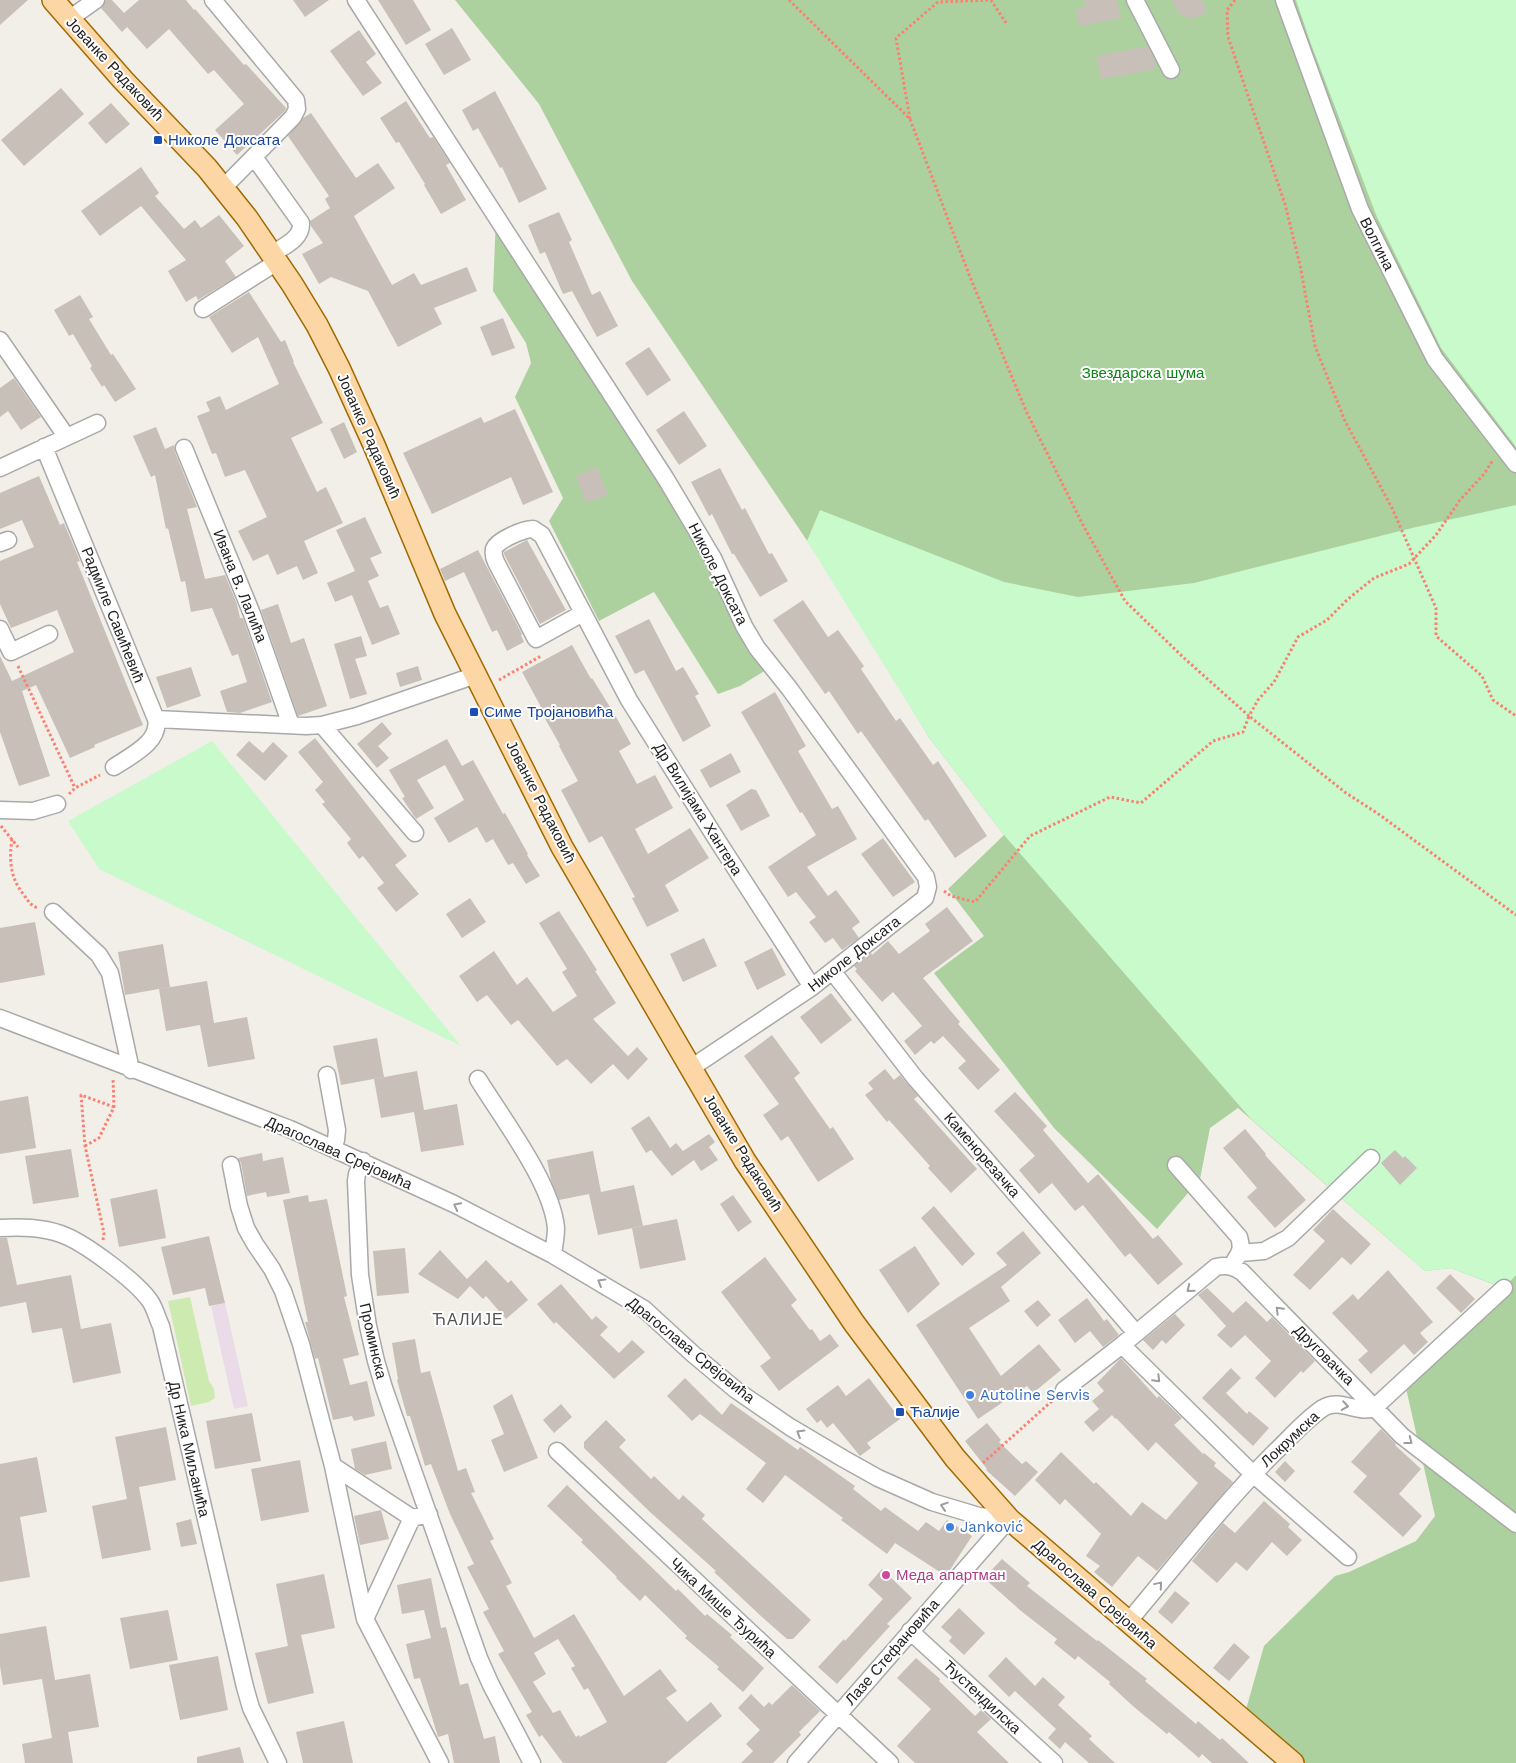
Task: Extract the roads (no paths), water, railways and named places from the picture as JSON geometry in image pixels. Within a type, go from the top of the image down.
[{"type":"main road","name":"Јованке Радаковић","points":[[53,0],[123,80],[207,168],[247,218],[275,258],[317,325],[339,368],[374,445],[445,614],[562,847],[745,1160],[854,1323],[969,1475],[1009,1519]]},
{"type":"main road","name":"Драгослава Срејовића","points":[[1009,1519],[1293,1763]]},
{"type":"street","points":[[69,19],[96,0]]},
{"type":"street","points":[[213,0],[296,100],[298,110],[254,158],[223,188]]},
{"type":"street","name":"Николе Доксата","points":[[356,0],[666,479],[713,558],[744,626],[757,648],[789,688],[926,877],[928,887],[925,898],[833,972],[691,1068]]},
{"type":"street","points":[[1135,0],[1171,70]]},
{"type":"street","name":"Волгина","points":[[1284,0],[1360,209],[1435,359],[1516,464]]},
{"type":"street","points":[[203,308],[275,258],[302,230],[301,223],[254,158]]},
{"type":"street","points":[[0,340],[66,436]]},
{"type":"street","points":[[0,468],[97,423]]},
{"type":"street","name":"Радмиле Савићевић","points":[[44,447],[156,719]]},
{"type":"street","name":"Ивана В. Лалића","points":[[184,448],[252,614],[292,725]]},
{"type":"street","points":[[533,529],[542,535],[587,620],[536,639],[494,558],[494,548],[497,544],[522,530],[533,529]]},
{"type":"street","name":"Др Вилијама Хантера","points":[[587,620],[630,700],[662,754],[812,987]]},
{"type":"street","points":[[0,628],[11,652],[49,634]]},
{"type":"street","points":[[114,767],[152,738],[157,730],[156,719],[322,725],[479,683]]},
{"type":"street","points":[[322,725],[415,833]]},
{"type":"street","points":[[0,810],[33,811],[57,804]]},
{"type":"street","points":[[53,912],[99,955],[110,973],[131,1070]]},
{"type":"street","name":"Каменорезачка","points":[[833,972],[915,1078],[1136,1333]]},
{"type":"street","name":"Драгослава Срејовића","points":[[0,1018],[131,1070],[290,1129],[454,1204],[552,1255],[644,1309],[736,1390],[790,1427],[844,1460],[878,1478],[932,1502],[979,1516],[1009,1519]]},
{"type":"street","points":[[327,1074],[336,1130],[336,1140],[332,1148]]},
{"type":"street","points":[[478,1079],[538,1174],[552,1209],[556,1226],[556,1238],[552,1255]]},
{"type":"street","points":[[1064,1390],[1216,1268],[1264,1251],[1288,1238],[1371,1158]]},
{"type":"street","name":"Проминска","points":[[363,1161],[356,1181],[360,1275],[365,1310],[384,1388],[479,1658],[532,1763]]},
{"type":"street","points":[[231,1164],[239,1206],[246,1228],[272,1269],[283,1291],[301,1344],[333,1466],[365,1619],[440,1763]]},
{"type":"street","points":[[1176,1165],[1239,1237],[1241,1245],[1236,1260]]},
{"type":"street","name":"Др Ника Миљанића","points":[[0,1228],[40,1228],[62,1234],[102,1259],[137,1286],[150,1302],[161,1326],[245,1687],[251,1708],[278,1763]]},
{"type":"street","name":"Друговачка","points":[[1236,1260],[1242,1272],[1402,1436],[1516,1524]]},
{"type":"street","points":[[1375,1407],[1504,1288]]},
{"type":"street","points":[[1122,1345],[1253,1474],[1348,1557]]},
{"type":"street","name":"Локрумска","points":[[1128,1622],[1253,1474],[1308,1420],[1328,1406],[1339,1404],[1366,1410],[1375,1407]]},
{"type":"street","name":"Чика Мише Ђурића","points":[[557,1451],[890,1763]]},
{"type":"street","points":[[333,1466],[412,1518],[429,1514]]},
{"type":"street","points":[[365,1619],[412,1518]]},
{"type":"street","name":"Лазе Стефановића","points":[[796,1763],[1009,1519]]},
{"type":"street","name":"Ћустендилска","points":[[910,1631],[1054,1763]]},
{"type":"place","name":"Николе Доксата","points":[[158,140]]},
{"type":"place","name":"Симе Тројановића","points":[[474,712]]},
{"type":"place","name":"Autoline Servis","points":[[970,1395]]},
{"type":"place","name":"Ћалије","points":[[900,1412]]},
{"type":"place","name":"Janković","points":[[950,1527]]},
{"type":"place","name":"Меда апартман","points":[[886,1575]]},
{"type":"district","name":"ЋАЛИЈЕ","points":[[468,1319]]},
{"type":"park label","name":"Звездарска шума","points":[[1143,373]]}]
